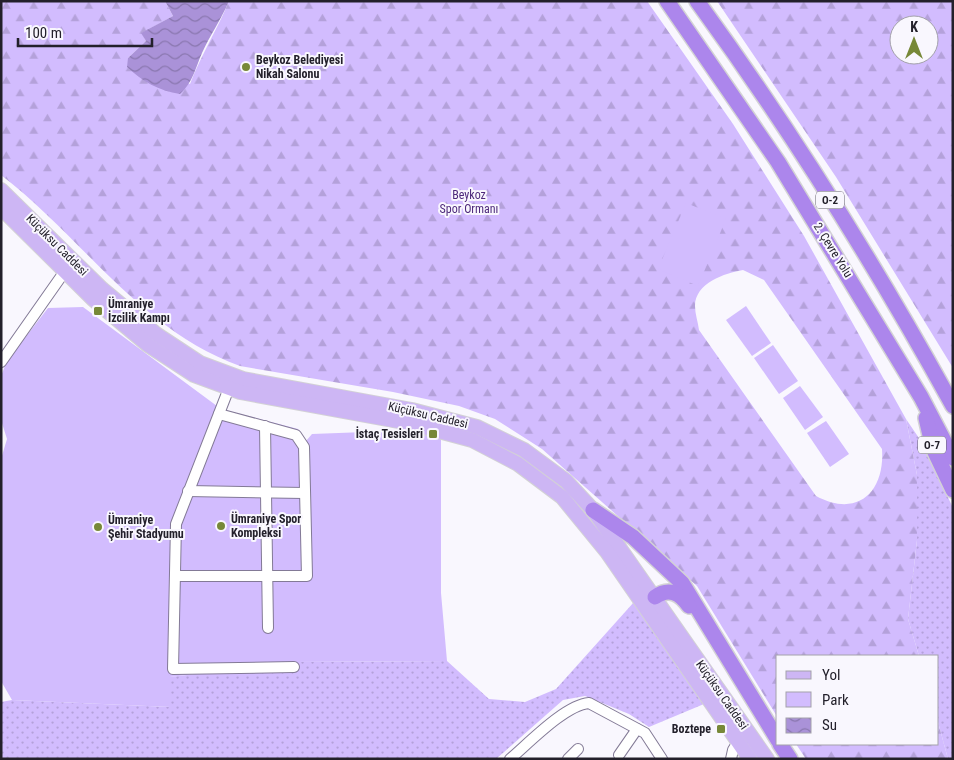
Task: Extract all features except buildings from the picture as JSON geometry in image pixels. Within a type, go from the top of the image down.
[{"type":"highway","name":"2. Çevre Yolu","points":[[667,1],[778,162],[921,397],[953,458]]},
{"type":"highway","name":"2. Çevre Yolu","points":[[697,1],[742,64],[892,297],[953,406]]},
{"type":"highway","name":"O-7","points":[[921,397],[933,448],[953,490]]},
{"type":"highway","points":[[593,510],[632,537],[682,584],[776,737]]},
{"type":"highway","points":[[654,597],[662,592],[670,591],[678,594],[686,602],[737,675]]},
{"type":"highway","points":[[781,745],[790,759]]},
{"type":"main road","name":"Küçüksu Caddesi","points":[[1,190],[11,211],[70,266],[102,289],[156,334],[231,382],[412,410],[477,427],[487,440],[562,497],[607,552],[648,614],[744,738],[766,759]]},
{"type":"main road","name":"Küçüksu Caddesi","points":[[487,440],[524,450],[566,481],[593,510],[710,677],[744,738],[750,759]]},
{"type":"main road","points":[[648,614],[654,597]]},
{"type":"street","points":[[1,362],[70,266]]},
{"type":"street","points":[[231,382],[176,524],[173,669],[294,667]]},
{"type":"street","points":[[175,576],[307,576],[304,446],[296,435],[219,414]]},
{"type":"street","points":[[265,426],[268,628]]},
{"type":"street","points":[[188,491],[305,493]]},
{"type":"street","points":[[510,759],[564,715],[581,704],[589,704],[645,734],[662,759]]},
{"type":"street","points":[[619,755],[637,729]]},
{"type":"street","points":[[732,759],[733,750],[744,738]]},
{"type":"street","points":[[568,759],[578,749]]},
{"type":"green space","name":"Beykoz Spor Ormanı","points":[[1,1],[165,1],[173,16],[142,33],[146,41],[128,58],[190,84],[229,1],[647,1],[733,124],[804,236],[906,419],[917,475],[917,540],[908,619],[919,655],[776,655],[776,715],[697,586],[542,449],[495,419],[459,406],[393,392],[240,366],[204,350],[172,330],[142,306],[1,175]],"holes":[[[743,270],[764,280],[882,449],[882,465],[879,478],[866,497],[856,502],[844,504],[831,502],[816,496],[699,330],[695,312],[696,298],[705,285],[712,280]]]},
{"type":"green space","points":[[717,1],[953,1],[953,368],[836,177]]},
{"type":"green space","points":[[686,203],[726,219],[698,286],[658,269]]},
{"type":"green space","points":[[746,306],[771,343],[752,356],[726,320]]},
{"type":"green space","name":"Ümraniye Spor Kompleksi","points":[[83,307],[221,409],[298,429],[306,441],[312,434],[418,430],[441,436],[441,593],[447,661],[296,662],[170,677],[170,707],[12,700],[1,681],[1,459],[7,439],[1,420],[1,376],[7,361],[48,308]]},
{"type":"green space","points":[[773,345],[798,381],[779,394],[754,358]]},
{"type":"green space","points":[[800,386],[823,417],[805,430],[783,398]]},
{"type":"green space","points":[[906,419],[923,444],[953,508],[953,759],[948,759],[939,726],[939,655],[919,655],[908,619],[917,540],[917,475]]},
{"type":"green space","points":[[826,421],[849,454],[830,467],[807,433]]},
{"type":"green space","points":[[634,602],[704,704],[649,727],[629,714],[585,696],[563,700],[496,759],[1,759],[1,702],[12,700],[170,707],[170,677],[296,662],[447,661],[489,699],[525,702],[556,689]]},
{"type":"green space","points":[[939,726],[948,759],[806,759],[797,745],[939,745]]},
{"type":"water","points":[[165,1],[229,1],[205,46],[191,80],[180,94],[151,85],[127,67],[128,58],[146,41],[141,33],[173,16]]},
{"type":"place","name":"Beykoz Belediyesi Nikah Salonu","points":[[246,67]]},
{"type":"place","name":"Ümraniye İzcilik Kampı","points":[[98,311]]},
{"type":"place","name":"İstaç Tesisleri","points":[[433,434]]},
{"type":"place","name":"Ümraniye Spor Kompleksi","points":[[221,526]]},
{"type":"place","name":"Ümraniye Şehir Stadyumu","points":[[98,527]]},
{"type":"place","name":"Boztepe","points":[[721,729]]}]
